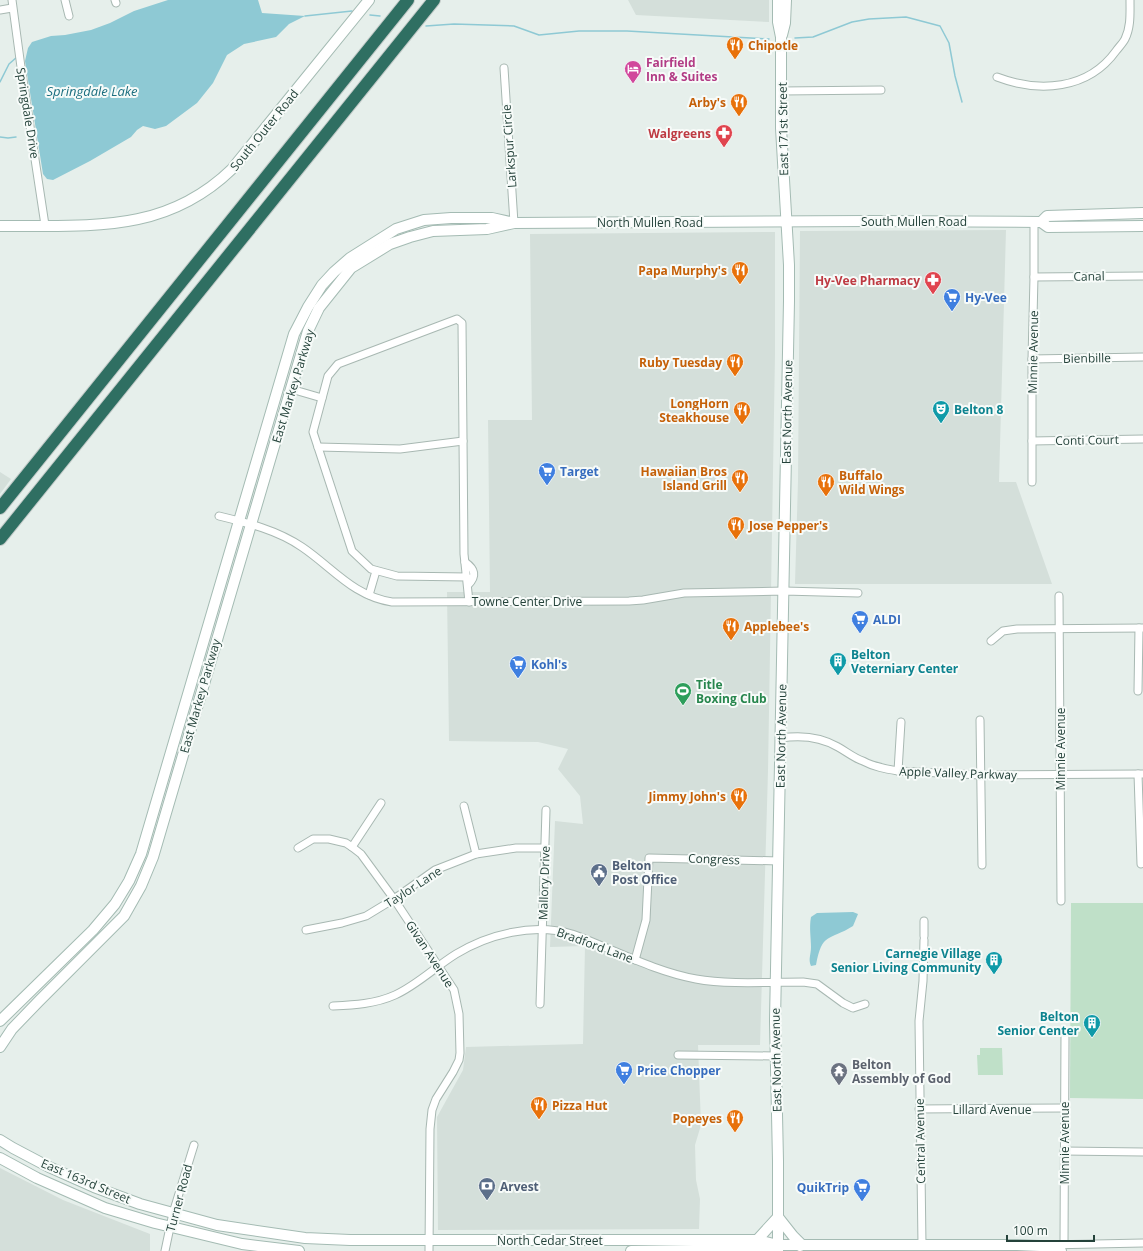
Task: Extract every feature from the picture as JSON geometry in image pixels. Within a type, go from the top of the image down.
[{"type":"highway","points":[[0,508],[408,0]]},
{"type":"highway","points":[[0,539],[434,0]]},
{"type":"street","points":[[66,0],[69,16]]},
{"type":"street","name":"South Outer Road","points":[[46,226],[85,226],[130,222],[156,216],[186,203],[205,192],[227,174],[369,0]]},
{"type":"street","name":"East 171st Street","points":[[778,0],[778,22],[781,37],[781,128],[786,221]]},
{"type":"street","name":"East 171st Street","points":[[781,37],[785,23],[786,11],[784,0]]},
{"type":"street","points":[[997,77],[1020,83],[1059,85],[1078,81],[1087,77],[1108,62],[1125,39],[1129,24],[1130,0]]},
{"type":"street","points":[[0,10],[12,4]]},
{"type":"street","name":"Springdale Drive","points":[[12,4],[17,45],[46,226]]},
{"type":"street","name":"Larkspur Circle","points":[[504,68],[514,223]]},
{"type":"street","points":[[782,91],[882,90]]},
{"type":"street","name":"South Mullen Road","points":[[1037,222],[1047,216],[1143,212]]},
{"type":"street","name":"East Markey Parkway","points":[[0,1021],[93,930],[115,904],[129,881],[141,854],[294,334],[308,307],[322,285],[350,258],[396,229],[424,220],[451,218],[492,218],[514,223]]},
{"type":"street","name":"North Mullen Road","points":[[514,223],[786,221]]},
{"type":"street","name":"South Mullen Road","points":[[786,221],[1037,222],[1048,227],[1143,226]]},
{"type":"street","name":"East North Avenue","points":[[778,1248],[775,1056],[789,309],[789,266],[786,221]]},
{"type":"street","name":"Minnie Avenue","points":[[1032,482],[1032,359],[1037,222]]},
{"type":"street","name":"East Markey Parkway","points":[[0,1047],[12,1030],[39,1001],[124,916],[141,886],[153,857],[308,331],[319,308],[351,268],[390,244],[433,231],[487,229],[514,223]]},
{"type":"street","points":[[0,226],[46,226]]},
{"type":"street","name":"Canal","points":[[1034,277],[1143,276]]},
{"type":"street","points":[[467,577],[397,576],[371,569],[352,551],[313,432],[328,376],[338,364],[456,319],[462,323],[465,562],[467,577],[468,585],[469,602]]},
{"type":"street","name":"Bienbille","points":[[1032,359],[1143,357]]},
{"type":"street","points":[[291,389],[322,398]]},
{"type":"street","name":"Conti Court","points":[[1032,441],[1143,439]]},
{"type":"street","points":[[318,447],[400,449],[463,442]]},
{"type":"street","name":"Towne Center Drive","points":[[219,516],[267,529],[301,546],[325,564],[342,580],[360,592],[380,600],[392,602],[629,601],[684,593],[784,591],[858,593]]},
{"type":"street","points":[[465,562],[473,569],[474,575],[473,580],[468,585]]},
{"type":"street","points":[[369,595],[376,570]]},
{"type":"street","name":"Minnie Avenue","points":[[1059,596],[1061,901]]},
{"type":"street","points":[[991,641],[999,633],[1012,629],[1141,628],[1138,691]]},
{"type":"street","points":[[980,720],[982,865]]},
{"type":"street","points":[[898,771],[901,722]]},
{"type":"street","name":"Apple Valley Parkway","points":[[781,738],[801,736],[821,739],[839,747],[862,761],[886,769],[898,771],[981,775],[1141,774]]},
{"type":"street","points":[[1141,774],[1141,864]]},
{"type":"street","points":[[352,846],[381,803]]},
{"type":"street","points":[[464,806],[476,854]]},
{"type":"street","name":"Mallory Drive","points":[[540,1004],[546,810]]},
{"type":"street","name":"Givan Avenue","points":[[298,848],[313,839],[338,840],[352,846],[361,854],[394,899],[454,990],[459,1014],[460,1053],[459,1060],[436,1099],[432,1110],[430,1129],[429,1251]]},
{"type":"street","name":"Taylor Lane","points":[[306,930],[366,916],[394,899],[435,870],[476,854],[516,848],[545,848]]},
{"type":"street","name":"Congress","points":[[635,960],[646,920],[649,858],[779,861]]},
{"type":"street","name":"Central Avenue","points":[[924,921],[923,982],[919,1021],[919,1109],[926,1247]]},
{"type":"street","name":"Bradford Lane","points":[[333,1006],[360,1005],[384,1000],[405,990],[455,954],[489,938],[510,933],[542,929],[558,930],[572,934],[635,960],[674,974],[697,980],[720,982],[803,982],[817,984],[843,1003],[853,1008],[866,1004]]},
{"type":"street","name":"Minnie Avenue","points":[[1061,1249],[1065,1034]]},
{"type":"street","points":[[678,1056],[775,1056]]},
{"type":"street","name":"Lillard Avenue","points":[[919,1109],[1064,1108]]},
{"type":"street","name":"East 163rd Street","points":[[0,1140],[49,1167],[94,1187],[140,1204],[174,1213]]},
{"type":"street","name":"Turner Road","points":[[165,1251],[172,1228],[174,1213],[194,1145]]},
{"type":"street","points":[[1064,1151],[1143,1152]]},
{"type":"street","name":"East 163rd Street","points":[[0,1158],[37,1178],[105,1208],[172,1228]]},
{"type":"street","name":"North Cedar Street","points":[[174,1213],[217,1225],[305,1238],[350,1240],[429,1240],[778,1248],[1040,1246],[1061,1249]]},
{"type":"street","points":[[758,1247],[778,1217],[793,1236],[798,1248]]},
{"type":"street","points":[[172,1228],[242,1244],[299,1251]]},
{"type":"street","points":[[1061,1249],[1143,1243]]},
{"type":"street","name":"North Cedar Street","points":[[631,1251],[758,1247]]},
{"type":"shaded area","points":[[628,0],[769,0],[769,22],[636,15]]},
{"type":"shaded area","points":[[1006,230],[999,482],[1016,482],[1052,584],[795,584],[798,481],[800,231]]},
{"type":"shaded area","points":[[775,232],[775,354],[768,771],[760,1045],[698,1045],[701,1125],[695,1145],[696,1180],[700,1199],[699,1229],[438,1230],[437,1117],[463,1070],[466,1047],[583,1044],[585,946],[550,947],[555,821],[583,824],[580,796],[558,769],[568,749],[538,742],[449,741],[447,592],[490,592],[488,420],[532,420],[530,234]]},
{"type":"shaded area","points":[[0,472],[11,479],[0,494]]},
{"type":"shaded area","points":[[0,1168],[63,1200],[150,1234],[150,1251],[0,1251]]},
{"type":"green space","points":[[1071,903],[1143,903],[1143,1099],[1070,1098]]},
{"type":"green space","points":[[980,1048],[1002,1048],[1003,1075],[978,1075],[977,1055],[980,1055]]},
{"type":"water","name":"Springdale Lake","points":[[168,0],[258,0],[262,13],[305,16],[289,24],[276,37],[244,44],[227,55],[213,83],[197,103],[166,126],[155,129],[143,126],[131,137],[90,161],[53,180],[47,179],[43,174],[25,61],[28,48],[32,42],[51,36],[91,30],[110,23],[134,11]]},
{"type":"water","points":[[853,912],[858,914],[853,926],[832,936],[824,942],[818,954],[816,965],[811,966],[811,917],[817,913]]},
{"type":"waterway","points":[[305,16],[352,11]]},
{"type":"waterway","points":[[370,15],[380,16]]},
{"type":"waterway","points":[[795,38],[813,37],[852,22],[869,19],[906,17],[940,26],[949,43],[955,76],[962,102]]},
{"type":"waterway","points":[[426,26],[454,24],[514,26],[539,35],[579,31],[627,31],[769,39]]},
{"type":"waterway","points":[[0,82],[9,64],[17,57]]},
{"type":"waterway","points":[[0,137],[16,137]]},
{"type":"place","name":"Chipotle","points":[[735,60]]},
{"type":"place","name":"Fairfield Inn & Suites","points":[[633,84]]},
{"type":"place","name":"Arby's","points":[[739,117]]},
{"type":"place","name":"Walgreens","points":[[724,148]]},
{"type":"place","name":"Papa Murphy's","points":[[740,285]]},
{"type":"place","name":"Hy-Vee Pharmacy","points":[[933,295]]},
{"type":"place","name":"Hy-Vee","points":[[952,312]]},
{"type":"place","name":"Ruby Tuesday","points":[[735,377]]},
{"type":"place","name":"Belton 8","points":[[941,424]]},
{"type":"place","name":"LongHorn Steakhouse","points":[[742,425]]},
{"type":"place","name":"Target","points":[[547,486]]},
{"type":"place","name":"Hawaiian Bros Island Grill","points":[[740,493]]},
{"type":"place","name":"Buffalo Wild Wings","points":[[826,497]]},
{"type":"place","name":"Jose Pepper's","points":[[736,540]]},
{"type":"place","name":"ALDI","points":[[860,634]]},
{"type":"place","name":"Applebee's","points":[[731,641]]},
{"type":"place","name":"Belton Veterniary Center","points":[[838,676]]},
{"type":"place","name":"Kohl's","points":[[518,679]]},
{"type":"place","name":"Title Boxing Club","points":[[683,706]]},
{"type":"place","name":"Jimmy John's","points":[[739,811]]},
{"type":"place","name":"Belton Post Office","points":[[599,887]]},
{"type":"place","name":"Carnegie Village Senior Living Community","points":[[994,975]]},
{"type":"place","name":"Belton Senior Center","points":[[1092,1038]]},
{"type":"place","name":"Price Chopper","points":[[624,1085]]},
{"type":"place","name":"Belton Assembly of God","points":[[839,1086]]},
{"type":"place","name":"Pizza Hut","points":[[539,1120]]},
{"type":"place","name":"Popeyes","points":[[735,1133]]},
{"type":"place","name":"Arvest","points":[[487,1201]]},
{"type":"place","name":"QuikTrip","points":[[862,1202]]}]
